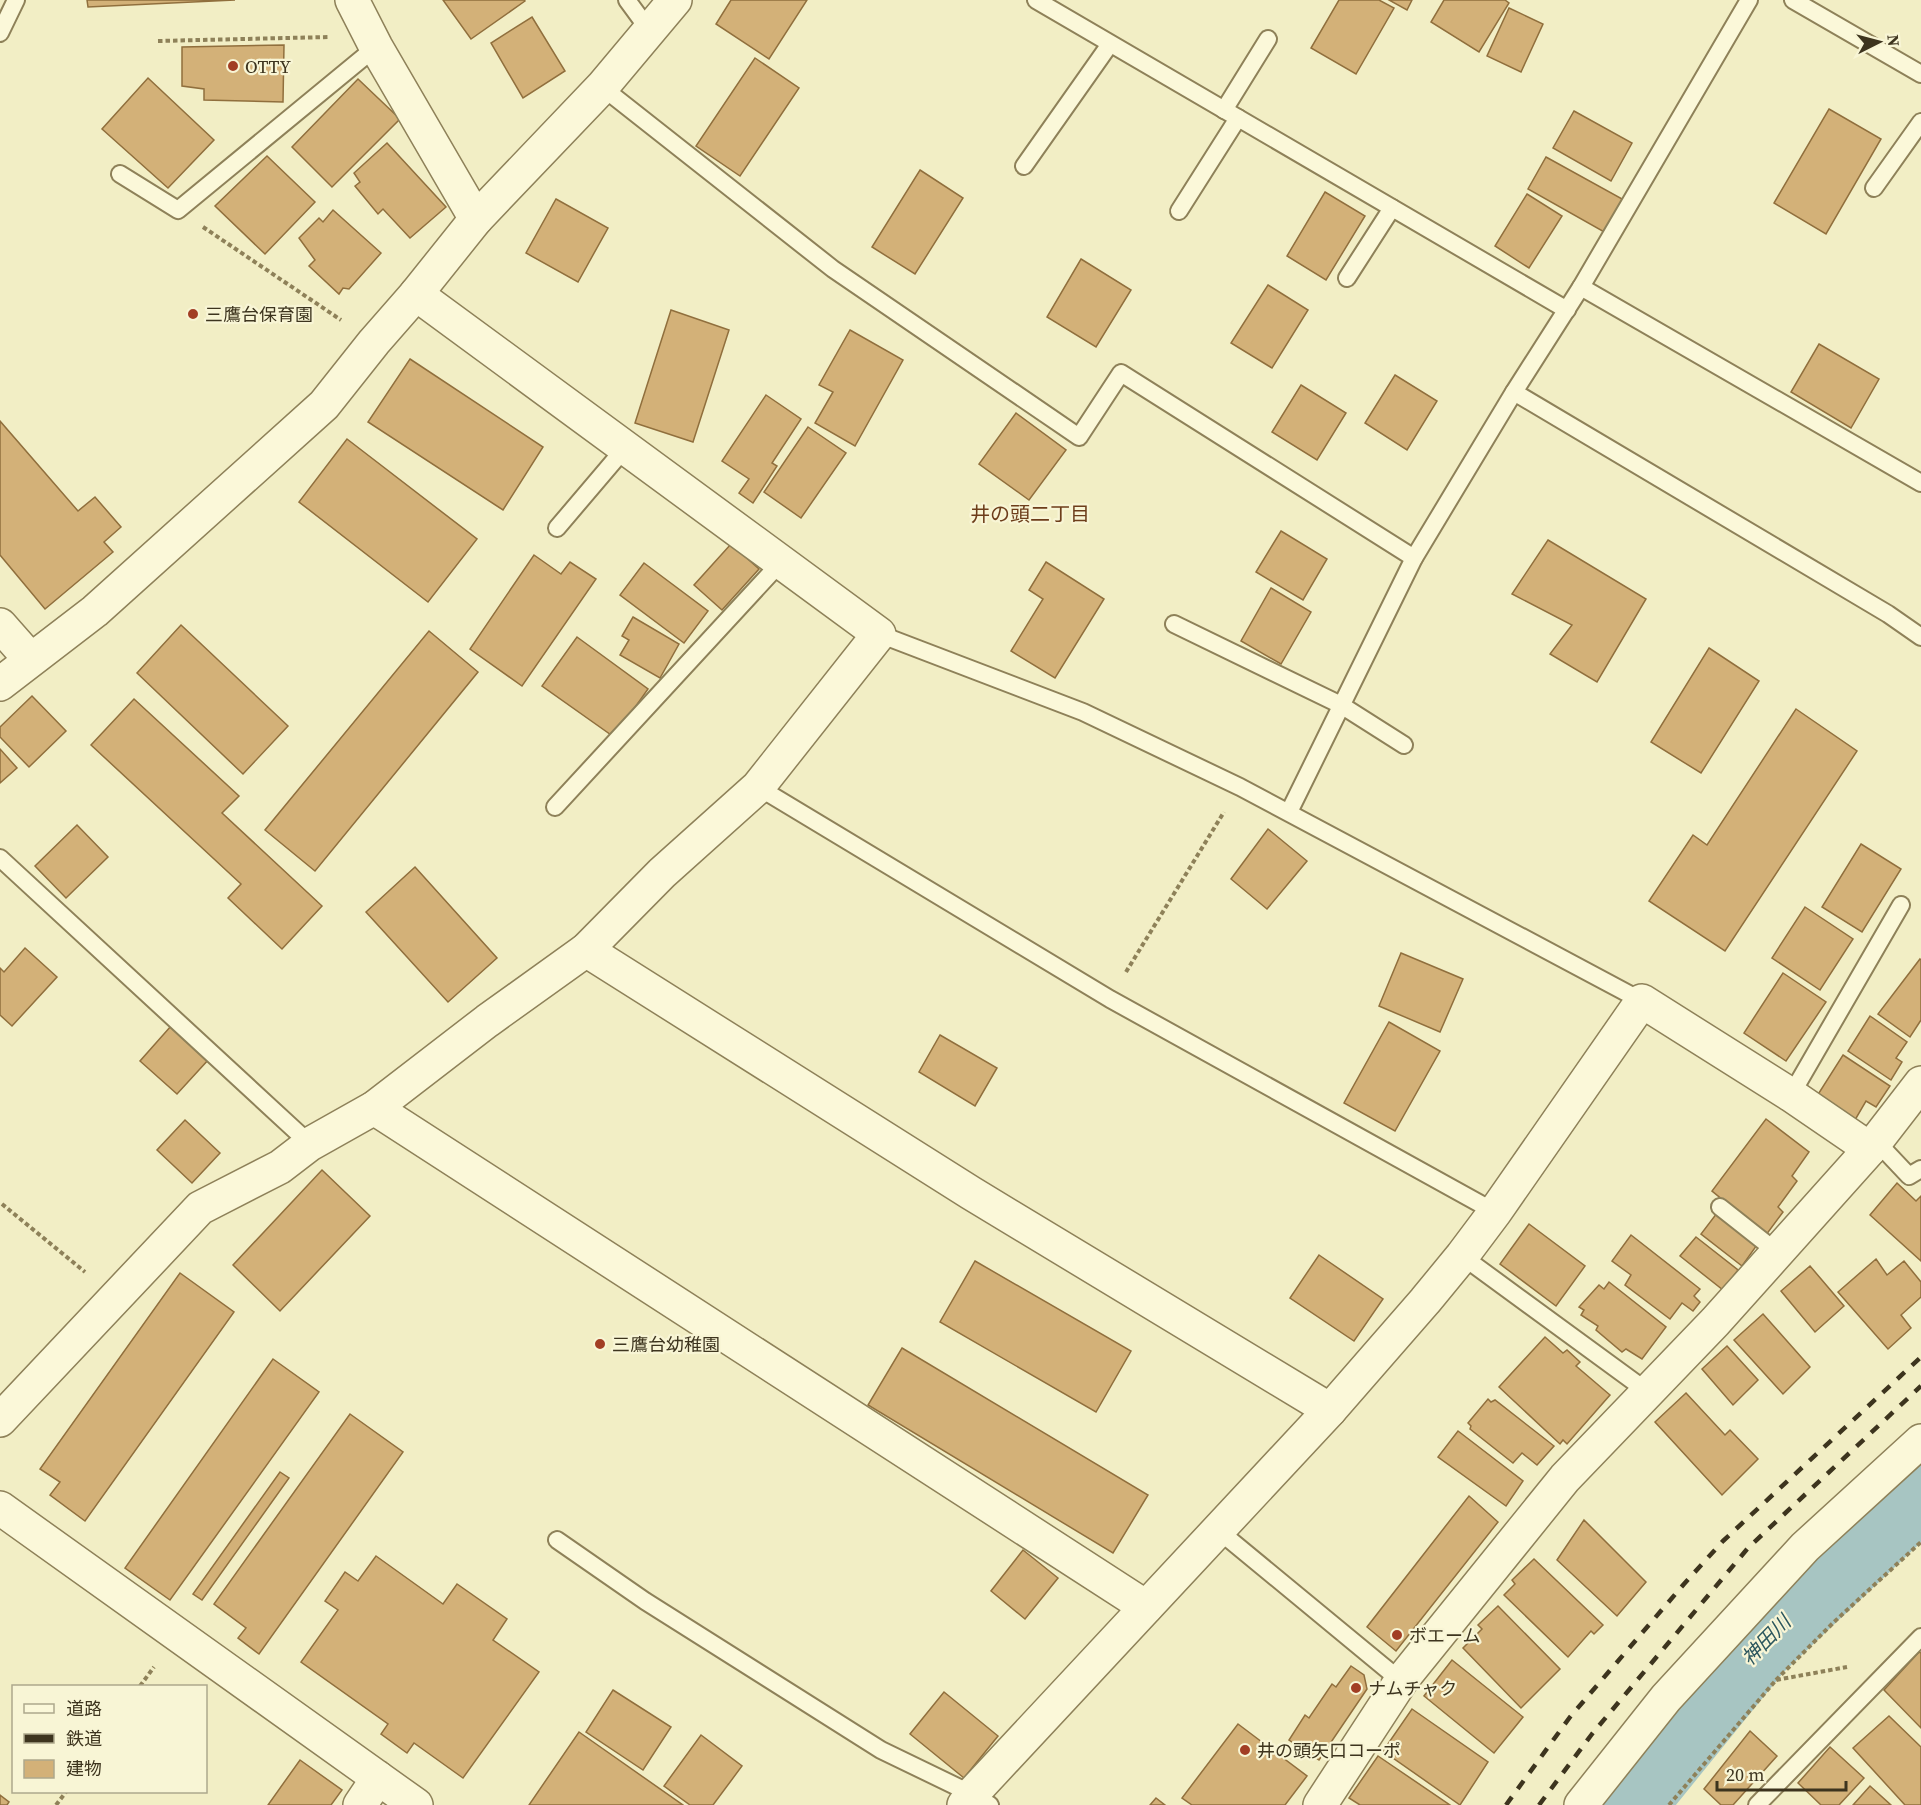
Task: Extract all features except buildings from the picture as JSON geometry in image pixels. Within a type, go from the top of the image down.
[{"type":"street","points":[[352,0],[373,42],[476,219]]},
{"type":"street","points":[[0,684],[95,611],[324,405],[476,219],[602,87],[675,0]]},
{"type":"street","points":[[0,1420],[200,1208],[280,1167],[310,1144],[374,1108],[487,1021],[586,950],[662,873],[758,788],[879,634],[416,294]]},
{"type":"street","points":[[0,625],[30,659]]},
{"type":"street","points":[[586,950],[971,1193],[1330,1410]]},
{"type":"street","points":[[975,1801],[1146,1607],[1330,1410],[1462,1256],[1642,1000],[1873,1145]]},
{"type":"street","points":[[1320,1805],[1401,1681],[1565,1478],[1715,1322],[1873,1145],[1921,1083]]},
{"type":"street","points":[[374,1108],[1146,1607]]},
{"type":"street","points":[[1581,1805],[1666,1698],[1805,1547],[1921,1441]]},
{"type":"street","points":[[0,1508],[416,1805]]},
{"type":"street","points":[[360,1805],[378,1778]]},
{"type":"lane","points":[[0,33],[16,0]]},
{"type":"lane","points":[[627,0],[649,30]]},
{"type":"lane","points":[[1036,0],[1567,310]]},
{"type":"lane","points":[[1289,812],[1414,558],[1514,392],[1581,287],[1749,0]]},
{"type":"lane","points":[[1792,0],[1921,74]]},
{"type":"lane","points":[[1179,212],[1269,39]]},
{"type":"lane","points":[[120,174],[178,210],[373,42]]},
{"type":"lane","points":[[1024,166],[1110,44]]},
{"type":"lane","points":[[602,87],[833,269],[1079,437],[1121,373],[1414,558]]},
{"type":"lane","points":[[1874,188],[1921,122]]},
{"type":"lane","points":[[1347,278],[1392,208]]},
{"type":"lane","points":[[1581,287],[1921,483]]},
{"type":"lane","points":[[1514,392],[1888,614],[1921,637]]},
{"type":"lane","points":[[557,528],[625,447]]},
{"type":"lane","points":[[555,807],[781,562]]},
{"type":"lane","points":[[1174,624],[1341,705],[1404,745]]},
{"type":"lane","points":[[879,634],[1083,712],[1240,787],[1642,1000]]},
{"type":"lane","points":[[758,788],[1110,999],[1495,1212]]},
{"type":"lane","points":[[0,858],[310,1144]]},
{"type":"lane","points":[[1791,1095],[1901,906]]},
{"type":"lane","points":[[1873,1145],[1909,1176],[1921,1169]]},
{"type":"lane","points":[[1720,1207],[1778,1252]]},
{"type":"lane","points":[[1462,1256],[1648,1392]]},
{"type":"lane","points":[[1218,1530],[1401,1681]]},
{"type":"lane","points":[[557,1540],[645,1601],[881,1750],[975,1801]]},
{"type":"lane","points":[[1768,1802],[1921,1637]]},
{"type":"path","points":[[158,41],[373,42]]},
{"type":"path","points":[[178,210],[374,342]]},
{"type":"path","points":[[1110,999],[1240,787]]},
{"type":"path","points":[[2,1204],[116,1297]]},
{"type":"path","points":[[1669,1805],[1776,1680],[1834,1622],[1921,1542]]},
{"type":"path","points":[[1776,1680],[1852,1666]]},
{"type":"waterway","name":"神田川","points":[[1627,1805],[1755,1647],[1921,1490]]},
{"type":"railway","points":[[1506,1805],[1570,1717],[1723,1541],[1921,1357]]},
{"type":"railway","points":[[1539,1805],[1592,1734],[1748,1548],[1921,1386]]},
{"type":"place","name":"OTTY","points":[[233,66]]},
{"type":"place","name":"三鷹台保育園","points":[[193,314]]},
{"type":"place","name":"三鷹台幼稚園","points":[[600,1344]]},
{"type":"place","name":"ボエーム","points":[[1397,1635]]},
{"type":"place","name":"ナムチャク","points":[[1356,1688]]},
{"type":"place","name":"井の頭矢口コーポ","points":[[1245,1750]]},
{"type":"district","name":"井の頭二丁目","points":[[1030,514]]}]
